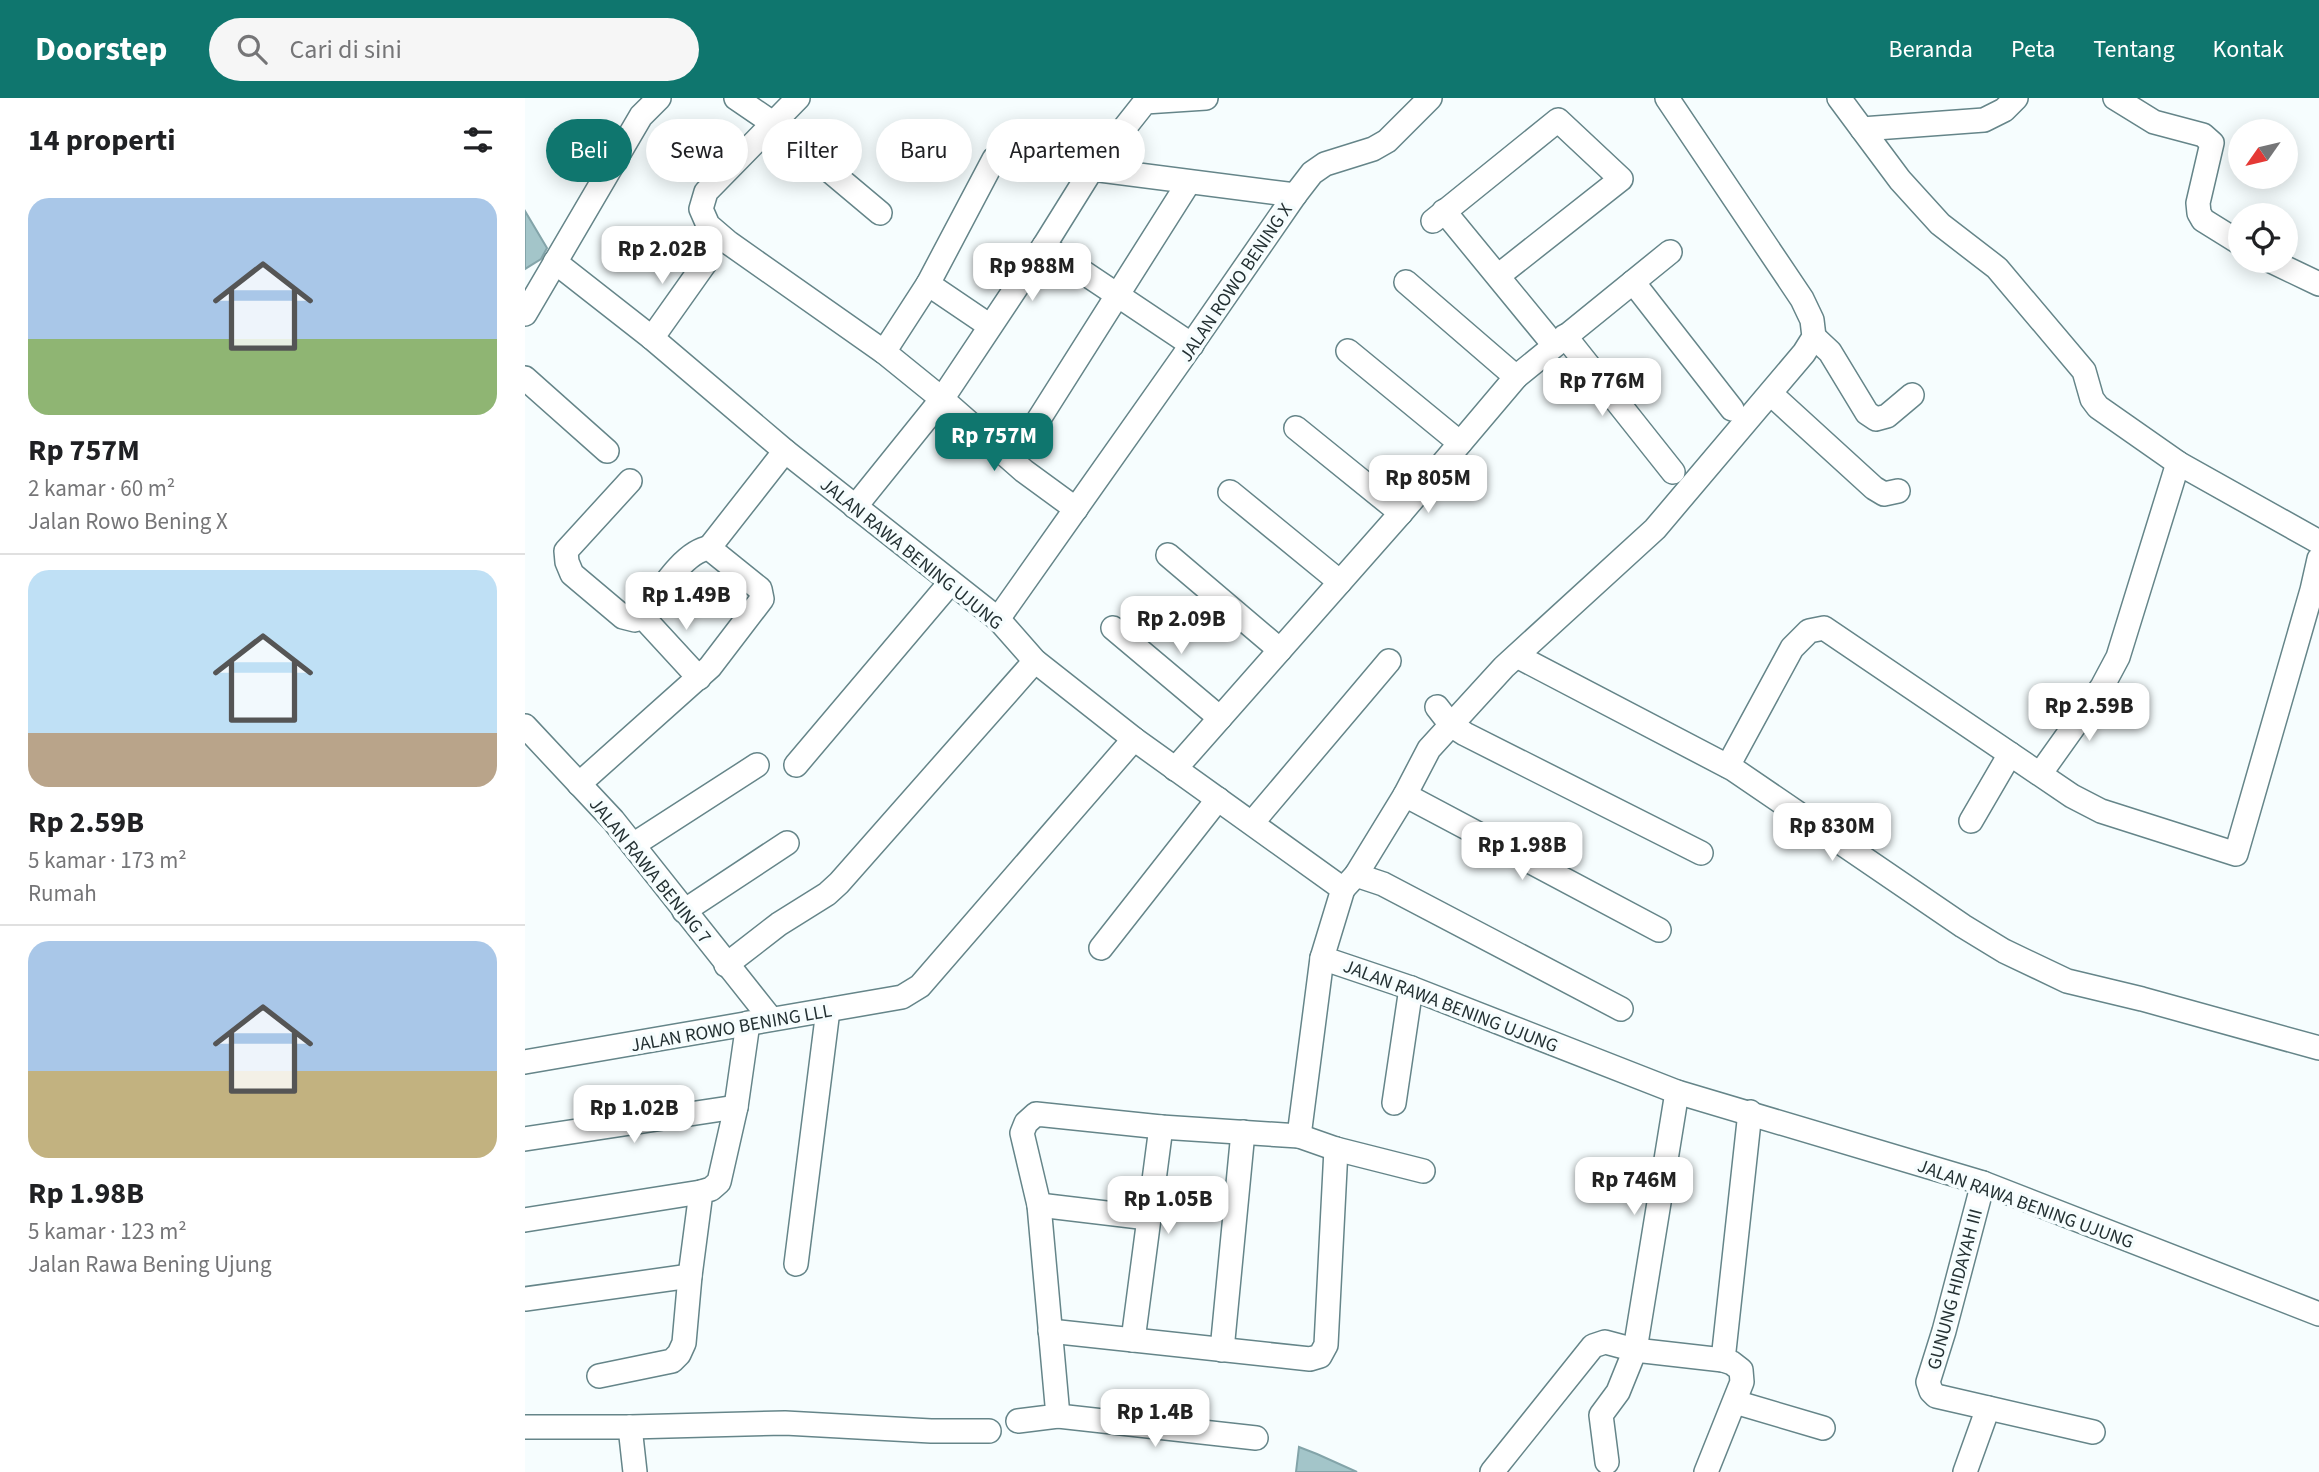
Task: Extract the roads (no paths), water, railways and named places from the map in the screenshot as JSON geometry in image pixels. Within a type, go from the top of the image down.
[{"type":"street","points":[[525,314],[637,107],[659,98]]},
{"type":"street","points":[[736,98],[767,119]]},
{"type":"street","points":[[779,119],[798,98]]},
{"type":"street","points":[[1128,119],[1142,100],[1206,98]]},
{"type":"street","name":"JALAN ROWO BENING X","points":[[997,619],[1312,173],[1325,164],[1373,149],[1387,141],[1430,98]]},
{"type":"street","points":[[1621,1009],[1383,884],[1349,882],[1405,794],[1444,716],[1517,656],[1655,529],[1771,394],[1814,337],[1812,320],[1802,299],[1667,98]]},
{"type":"street","points":[[1839,98],[1921,205],[1940,224],[1997,268],[2084,371],[2092,400],[2098,407],[2178,463],[2319,542]]},
{"type":"street","points":[[1862,128],[1984,120],[2004,110],[2016,98]]},
{"type":"street","points":[[2115,98],[2137,105],[2154,122],[2203,135],[2212,142],[2198,204],[2199,213],[2203,220],[2228,236]]},
{"type":"street","points":[[1498,276],[1621,179],[1558,120],[1438,216],[1560,341],[1673,472]]},
{"type":"street","points":[[762,136],[706,192],[701,209],[708,225],[729,243],[884,352],[1024,471],[1076,509]]},
{"type":"street","points":[[884,352],[928,284],[986,174]]},
{"type":"street","points":[[1145,176],[1295,195]]},
{"type":"street","points":[[843,182],[880,213]]},
{"type":"street","points":[[855,507],[942,399],[1084,182]]},
{"type":"street","points":[[1013,460],[1189,182]]},
{"type":"street","points":[[1044,246],[1192,345]]},
{"type":"street","points":[[1175,769],[1401,513],[1516,377],[1669,252]]},
{"type":"street","points":[[652,338],[708,259]]},
{"type":"street","name":"JALAN RAWA BENING UJUNG","points":[[555,262],[997,619],[1035,661],[1134,739],[1252,823],[1349,882],[1322,958],[1411,988],[1677,1092],[1983,1183],[2319,1314]]},
{"type":"street","points":[[2296,273],[2319,284]]},
{"type":"street","points":[[1406,282],[1516,377]]},
{"type":"street","points":[[1633,282],[1732,409]]},
{"type":"street","points":[[928,284],[990,326]]},
{"type":"street","points":[[1814,337],[1830,352],[1867,413],[1876,419],[1887,416],[1912,395]]},
{"type":"street","points":[[1348,351],[1460,443]]},
{"type":"street","points":[[525,378],[607,451]]},
{"type":"street","points":[[1771,394],[1874,488],[1884,494],[1898,491]]},
{"type":"street","points":[[1296,428],[1401,513]]},
{"type":"street","points":[[631,481],[566,551],[572,574],[623,617],[635,620],[687,558],[701,549],[709,548],[785,450]]},
{"type":"street","points":[[2040,774],[2102,687],[2118,657],[2178,463]]},
{"type":"street","points":[[1230,492],[1340,582]]},
{"type":"street","points":[[579,784],[711,667],[762,599],[761,589],[709,548]]},
{"type":"street","points":[[1168,555],[1280,650]]},
{"type":"street","points":[[1728,766],[1792,648],[1802,636],[1816,628],[1824,628],[2072,796],[2101,811],[2236,854],[2319,559]]},
{"type":"street","points":[[796,765],[950,583]]},
{"type":"street","points":[[641,615],[699,678]]},
{"type":"street","points":[[1113,628],[1220,718]]},
{"type":"street","points":[[1517,656],[1728,766],[2004,951],[2067,981],[2319,1048]]},
{"type":"street","points":[[726,965],[839,883],[1035,661]]},
{"type":"street","points":[[1252,823],[1389,661]]},
{"type":"street","points":[[1444,716],[1465,734],[1701,853]]},
{"type":"street","name":"JALAN RAWA BENING 7","points":[[525,726],[613,820],[771,1019]]},
{"type":"street","name":"JALAN ROWO BENING LLL","points":[[525,1062],[902,997],[920,986],[1134,739]]},
{"type":"street","points":[[1971,821],[2010,754]]},
{"type":"street","points":[[633,845],[757,765]]},
{"type":"street","points":[[1405,794],[1659,930]]},
{"type":"street","points":[[1101,948],[1218,799]]},
{"type":"street","points":[[684,911],[787,842]]},
{"type":"street","points":[[1299,1136],[1322,958]]},
{"type":"street","points":[[1394,1103],[1411,988]]},
{"type":"street","points":[[796,1264],[828,1010]]},
{"type":"street","points":[[525,1220],[701,1192],[711,1189],[719,1182],[736,1107],[748,1023]]},
{"type":"street","points":[[1607,1462],[1601,1415],[1618,1392],[1635,1350],[1677,1092]]},
{"type":"street","points":[[525,1139],[736,1107]]},
{"type":"street","points":[[1723,1360],[1749,1112]]},
{"type":"street","points":[[1058,1416],[1039,1205],[1022,1133],[1026,1123],[1037,1114],[1161,1127],[1299,1136],[1336,1149],[1423,1171]]},
{"type":"street","points":[[1133,1340],[1161,1127]]},
{"type":"street","points":[[1222,1350],[1243,1132]]},
{"type":"street","points":[[1050,1331],[1310,1359],[1320,1356],[1326,1345],[1336,1149]]},
{"type":"street","name":"GUNUNG HIDAYAH III","points":[[1983,1183],[1929,1382],[1931,1391],[1936,1396],[1988,1408]]},
{"type":"street","points":[[599,1376],[672,1361],[679,1354],[684,1343],[701,1192]]},
{"type":"street","points":[[1039,1205],[1148,1218]]},
{"type":"street","points":[[525,1299],[690,1276]]},
{"type":"street","points":[[1493,1472],[1593,1346],[1605,1342],[1635,1350],[1723,1360],[1741,1370],[1742,1382],[1706,1472]]},
{"type":"street","points":[[1735,1402],[1823,1427]]},
{"type":"street","points":[[1965,1472],[1988,1408],[2093,1432]]},
{"type":"street","points":[[1018,1421],[1058,1416],[1256,1438]]},
{"type":"street","points":[[525,1427],[785,1423],[932,1431],[989,1431]]},
{"type":"street","points":[[630,1427],[635,1472]]}]
